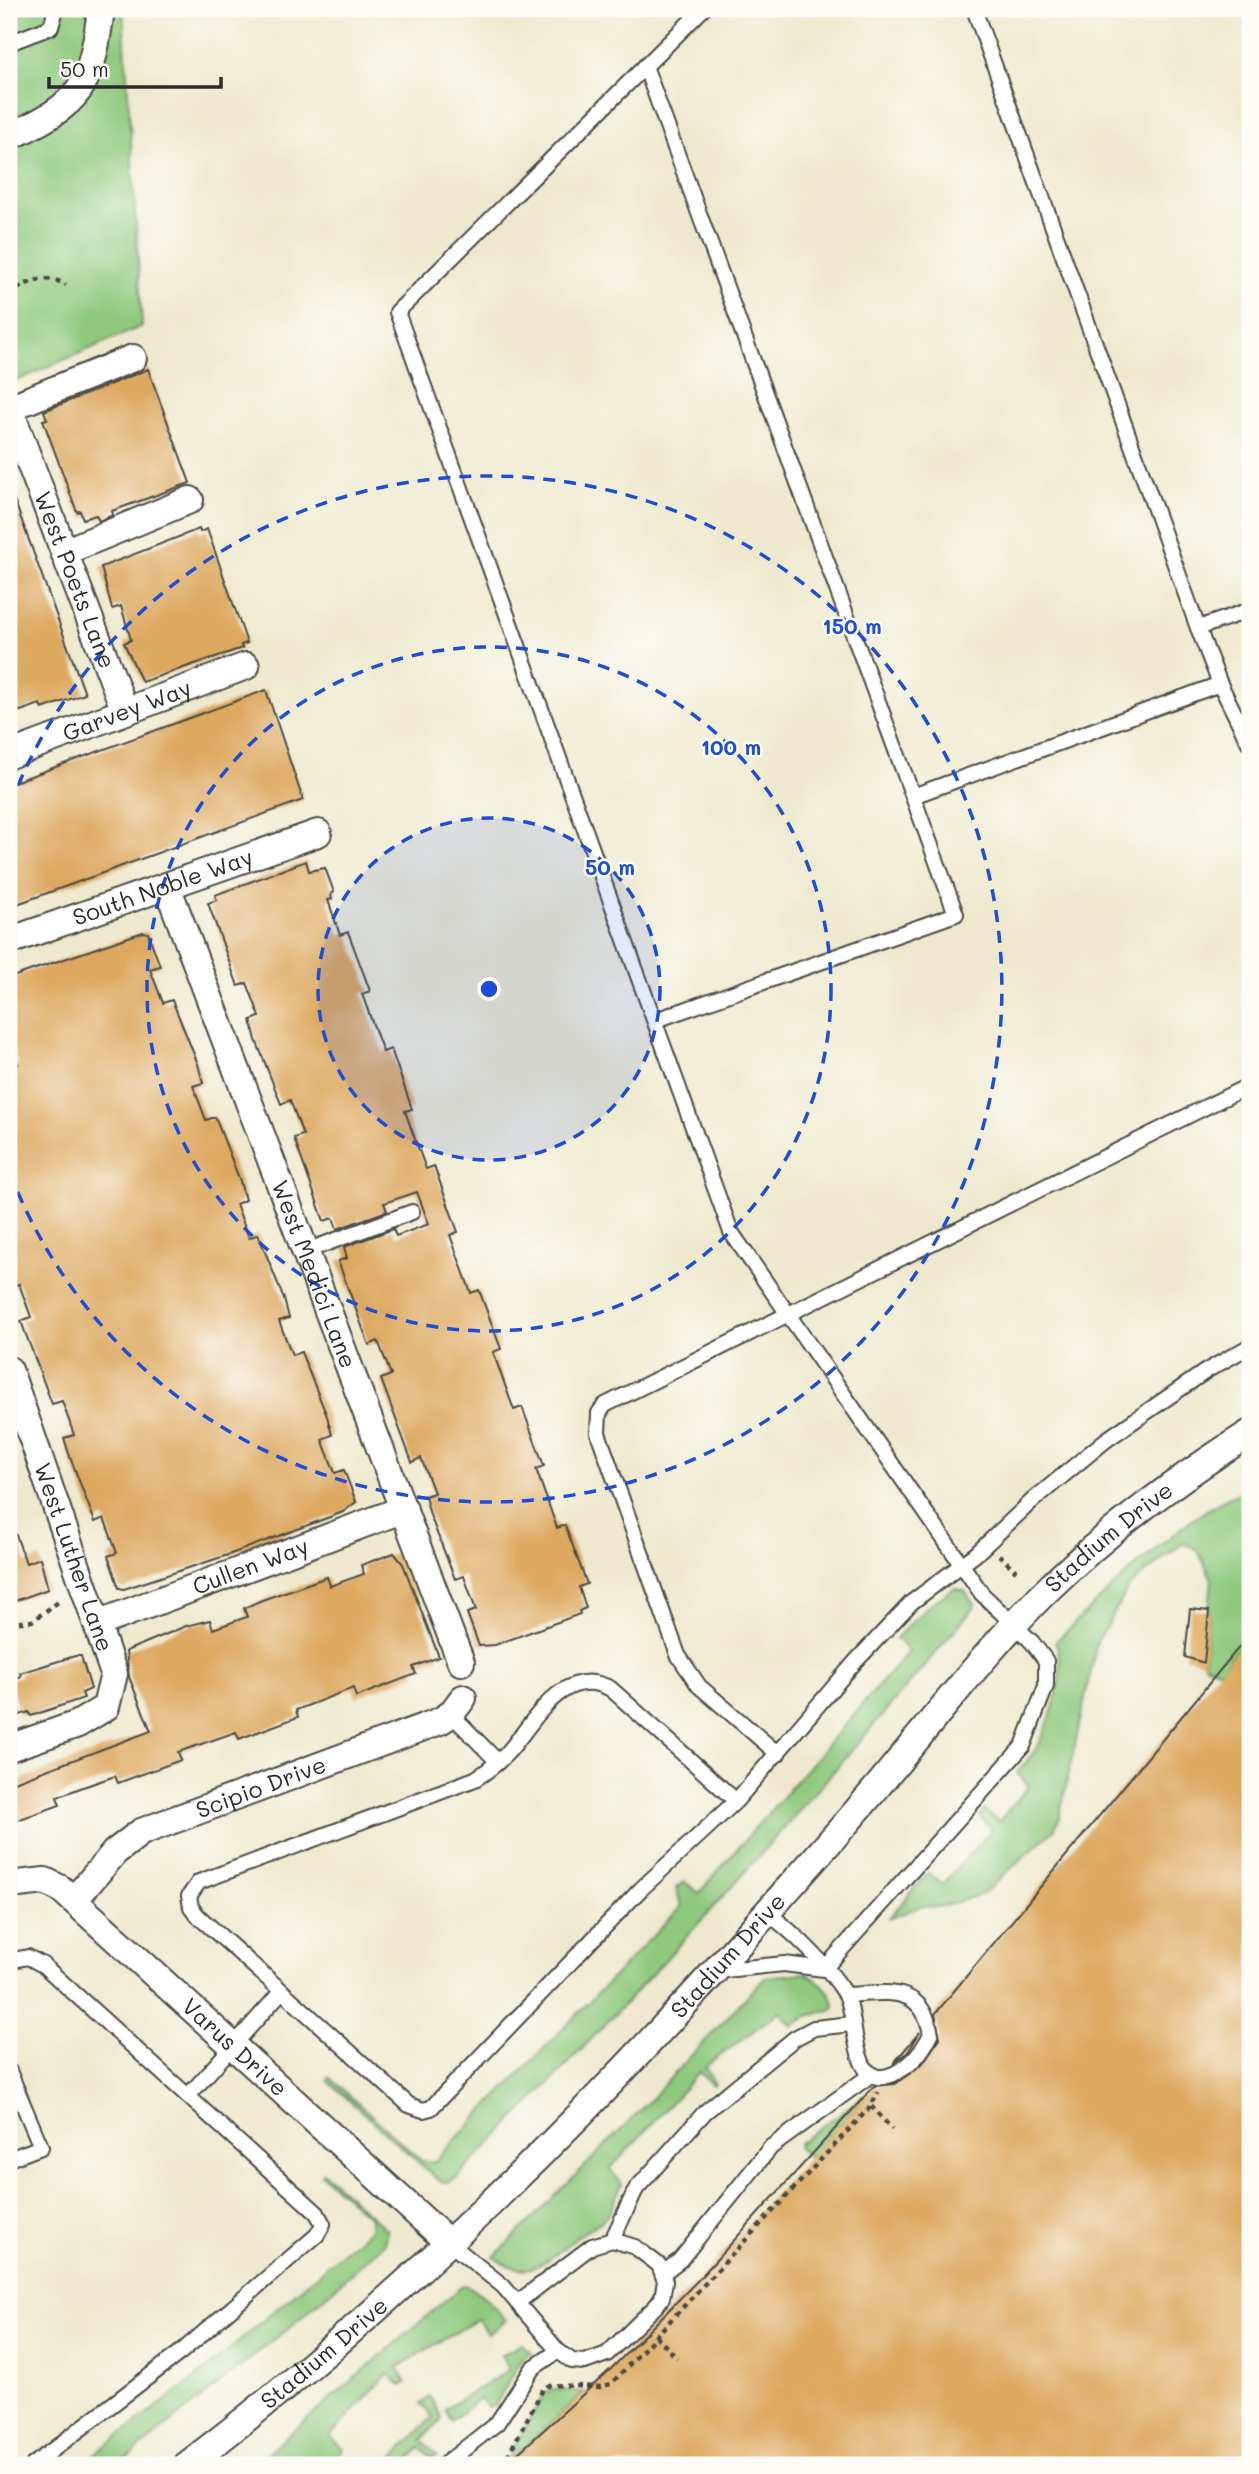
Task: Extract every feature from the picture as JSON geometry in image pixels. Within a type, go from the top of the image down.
[{"type":"street","points":[[9,137],[50,116],[79,92],[91,69],[101,9]]},
{"type":"street","points":[[9,408],[133,358]]},
{"type":"street","name":"West Poets Lane","points":[[9,408],[125,711]]},
{"type":"street","points":[[64,552],[190,500]]},
{"type":"street","name":"Garvey Way","points":[[9,755],[246,666]]},
{"type":"street","name":"South Noble Way","points":[[9,941],[318,833]]},
{"type":"street","name":"West Medici Lane","points":[[167,886],[461,1662]]},
{"type":"street","name":"West Luther Lane","points":[[9,1370],[114,1674],[106,1707],[78,1724],[9,1748]]},
{"type":"street","name":"Stadium Drive","points":[[187,2465],[272,2397],[448,2242],[592,2101],[767,1912],[1014,1625],[1061,1577],[1127,1520],[1250,1433]]},
{"type":"street","name":"Cullen Way","points":[[97,1624],[404,1509]]},
{"type":"street","name":"Scipio Drive","points":[[74,1899],[115,1852],[149,1828],[426,1726],[457,1706]]},
{"type":"street","name":"Varus Drive","points":[[9,1885],[45,1881],[74,1899],[448,2242]]},
{"type":"lane","points":[[9,43],[51,27],[56,9]]},
{"type":"lane","points":[[703,9],[397,312],[656,1020],[722,1212],[748,1261],[985,1598],[1041,1653],[1048,1673],[1023,1746],[824,1969]]},
{"type":"lane","points":[[974,9],[1198,628],[1220,684],[1250,745]]},
{"type":"lane","points":[[645,66],[956,914],[656,1020]]},
{"type":"lane","points":[[1198,628],[1250,610]]},
{"type":"lane","points":[[913,796],[1220,684]]},
{"type":"lane","points":[[778,1754],[699,1686],[684,1667],[598,1433],[599,1413],[613,1400],[1250,1085]]},
{"type":"lane","points":[[306,1251],[412,1212]]},
{"type":"lane","points":[[736,1801],[611,1689],[595,1681],[576,1684],[555,1696],[538,1711],[498,1762],[459,1787],[199,1882],[192,1888],[189,1896],[191,1907],[409,2105],[423,2110],[431,2108],[641,1889],[736,1801],[898,1616],[963,1565],[1055,1481],[1114,1434],[1206,1371],[1250,1346]]},
{"type":"lane","points":[[457,1706],[498,1762]]},
{"type":"lane","points":[[767,1912],[811,1950],[847,1995],[859,2054],[879,2076]]},
{"type":"lane","points":[[9,1961],[28,1957],[43,1965],[317,2213],[323,2224],[321,2230],[191,2344],[33,2465]]},
{"type":"lane","points":[[713,1972],[784,1964],[824,1969]]},
{"type":"lane","points":[[188,2096],[282,1991]]},
{"type":"lane","points":[[663,2273],[680,2260],[779,2139],[879,2076],[902,2071],[925,2047],[931,2034],[928,2017],[913,1998],[899,1994],[847,1995]]},
{"type":"lane","points":[[612,2240],[636,2189],[705,2112],[795,2038],[814,2028],[852,2024]]},
{"type":"lane","points":[[9,2071],[41,2147],[9,2159]]},
{"type":"lane","points":[[448,2242],[518,2302],[558,2351],[572,2361],[585,2362],[607,2354],[662,2298],[665,2281],[663,2273],[651,2257],[624,2242],[612,2240],[592,2246],[518,2302]]},
{"type":"lane","points":[[444,2465],[497,2423],[533,2368],[558,2351]]},
{"type":"path","points":[[9,294],[39,279],[51,278],[66,285]]},
{"type":"path","points":[[9,1623],[32,1621],[61,1600]]},
{"type":"path","points":[[503,2465],[543,2389],[550,2385],[600,2387],[611,2384],[871,2106],[879,2076]]},
{"type":"path","points":[[871,2106],[892,2129]]},
{"type":"path","points":[[656,2336],[677,2358]]},
{"type":"green space","points":[[9,9],[123,9],[142,326],[9,384]]},
{"type":"green space","points":[[1242,1492],[1246,1525],[1250,1526],[1250,1633],[1220,1671],[1204,1664],[1212,1579],[1197,1549],[1183,1543],[1130,1585],[1097,1642],[1059,1819],[1054,1830],[982,1894],[942,1907],[922,1906],[888,1919],[928,1873],[943,1884],[992,1829],[979,1816],[984,1810],[999,1821],[1029,1786],[1017,1773],[1037,1747],[1053,1709],[1060,1666],[1055,1642],[1170,1537],[1220,1502]]},
{"type":"green space","points":[[955,1588],[965,1591],[975,1606],[849,1753],[656,1970],[455,2179],[447,2182],[438,2180],[327,2080],[329,2077],[422,2161],[435,2161],[681,1907],[677,1888],[685,1882],[699,1893],[908,1652],[896,1638],[929,1605]]},
{"type":"green space","points":[[805,1973],[829,1992],[834,2009],[808,2016],[792,2026],[780,2011],[705,2067],[715,2084],[712,2085],[699,2072],[610,2169],[622,2184],[608,2214],[599,2223],[539,2265],[518,2268],[494,2257],[632,2119],[765,1977]]},
{"type":"green space","points":[[865,2095],[810,2158],[798,2148],[799,2143]]},
{"type":"green space","points":[[323,2172],[387,2230],[384,2244],[296,2322],[118,2465],[80,2465],[201,2374],[370,2229],[370,2218],[321,2174]]},
{"type":"green space","points":[[463,2285],[481,2294],[506,2320],[488,2334],[478,2319],[398,2367],[406,2383],[401,2386],[388,2374],[330,2436],[343,2449],[332,2465],[254,2465]]},
{"type":"green space","points":[[522,2343],[531,2352],[521,2360],[495,2406],[488,2408],[480,2398],[451,2421],[445,2409],[509,2370],[501,2355]]},
{"type":"green space","points":[[552,2389],[585,2392],[504,2465],[544,2394]]},
{"type":"green space","points":[[430,2397],[442,2418],[422,2440],[437,2456],[432,2458],[420,2448],[403,2465],[386,2465],[433,2417],[421,2404]]},
{"type":"building","points":[[148,369],[190,483],[112,511],[113,515],[99,521],[96,515],[83,519],[80,511],[77,512],[43,420],[47,419],[44,411]]},
{"type":"building","points":[[11,491],[85,694],[42,709],[40,704],[9,715]]},
{"type":"building","points":[[199,529],[200,532],[207,529],[247,643],[241,645],[242,648],[142,682],[124,643],[131,640],[121,606],[112,609],[101,567]]},
{"type":"building","points":[[266,690],[303,800],[9,907],[9,784]]},
{"type":"building","points":[[306,861],[309,871],[325,868],[334,892],[331,894],[332,899],[328,900],[340,935],[348,932],[370,991],[362,994],[383,1052],[391,1049],[412,1109],[405,1111],[426,1169],[434,1166],[458,1232],[450,1235],[471,1293],[479,1290],[501,1349],[493,1352],[514,1410],[522,1407],[544,1466],[536,1469],[557,1528],[565,1525],[587,1584],[579,1587],[586,1608],[579,1611],[580,1614],[495,1645],[479,1646],[467,1613],[476,1610],[464,1576],[455,1579],[430,1515],[425,1496],[434,1493],[421,1458],[412,1462],[381,1379],[391,1375],[378,1341],[369,1345],[338,1261],[347,1258],[344,1247],[393,1229],[396,1236],[429,1224],[417,1192],[384,1203],[387,1211],[337,1229],[333,1218],[324,1221],[294,1138],[303,1135],[290,1100],[281,1104],[256,1040],[251,1020],[260,1017],[247,983],[238,986],[208,903],[217,900],[215,895]]},
{"type":"building","points":[[143,932],[148,933],[160,966],[150,969],[163,1003],[172,1000],[198,1064],[203,1083],[193,1086],[206,1120],[215,1117],[240,1181],[245,1200],[236,1204],[249,1238],[258,1234],[284,1299],[289,1318],[279,1321],[292,1355],[301,1352],[327,1416],[332,1435],[322,1439],[335,1473],[344,1470],[356,1502],[343,1512],[228,1555],[124,1589],[119,1588],[108,1556],[117,1553],[104,1518],[95,1522],[70,1457],[64,1438],[74,1435],[62,1401],[52,1404],[21,1321],[31,1317],[19,1284],[9,1287],[9,1068],[18,1064],[9,1041],[9,978]]},
{"type":"building","points":[[11,1521],[26,1563],[40,1558],[48,1589],[9,1603]]},
{"type":"building","points":[[394,1553],[403,1564],[439,1657],[413,1667],[416,1674],[356,1697],[353,1688],[296,1710],[298,1717],[239,1739],[236,1732],[178,1752],[181,1760],[118,1783],[115,1776],[83,1787],[57,1797],[60,1805],[9,1823],[9,1784],[151,1731],[129,1677],[126,1651],[186,1626],[210,1620],[213,1629],[247,1617],[244,1608],[262,1600],[327,1577],[330,1586],[364,1574],[361,1565]]},
{"type":"building","points":[[1190,1609],[1209,1611],[1204,1663],[1185,1657]]},
{"type":"building","points":[[1250,1634],[1250,2465],[505,2465],[611,2369],[698,2280],[874,2086],[895,2084],[922,2064],[940,2038],[935,2014]]},
{"type":"building","points":[[81,1656],[91,1689],[82,1693],[84,1698],[31,1716],[29,1712],[20,1715],[9,1680],[21,1676],[20,1673]]},
{"type":"building","points":[[920,2032],[908,2052],[893,2064],[908,2046]]}]
